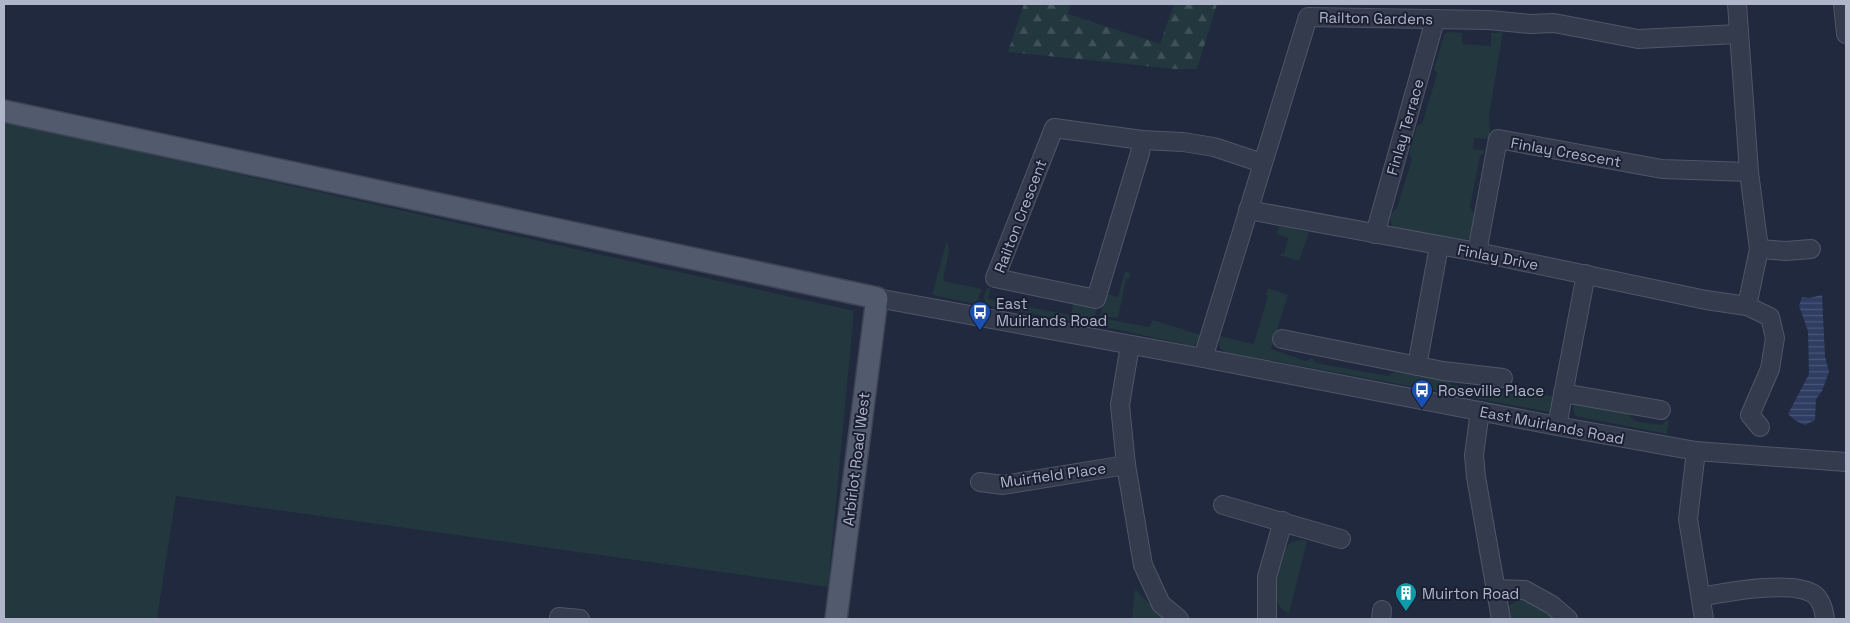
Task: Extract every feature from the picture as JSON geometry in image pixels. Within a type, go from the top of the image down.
[{"type":"main road","points":[[4,111],[877,298]]},
{"type":"main road","name":"Arbirlot Road West","points":[[836,619],[877,298]]},
{"type":"street","points":[[1737,4],[1749,172],[1759,248],[1747,306]]},
{"type":"street","points":[[1843,4],[1846,34]]},
{"type":"street","name":"Railton Gardens","points":[[1203,358],[1310,10],[1435,20],[1490,12],[1530,24],[1554,22],[1638,39],[1738,34]]},
{"type":"street","name":"Finlay Terrace","points":[[1375,234],[1435,20]]},
{"type":"street","name":"Railton Crescent","points":[[1142,140],[1140,153],[1096,298],[995,278],[1054,128],[1142,140],[1183,142],[1214,147],[1262,163]]},
{"type":"street","name":"Finlay Crescent","points":[[1476,252],[1498,139],[1662,169],[1749,172]]},
{"type":"street","name":"Finlay Drive","points":[[1248,210],[1476,252],[1586,274],[1616,283],[1747,306],[1770,317],[1775,338],[1770,368],[1750,415],[1760,427]]},
{"type":"street","points":[[1418,366],[1439,246]]},
{"type":"street","points":[[1759,248],[1786,252],[1811,249]]},
{"type":"street","points":[[1556,426],[1586,274]]},
{"type":"street","name":"East Muirlands Road","points":[[877,298],[1696,451],[1846,462]]},
{"type":"street","points":[[1282,338],[1443,371],[1503,378]]},
{"type":"street","points":[[1130,345],[1120,405],[1126,465],[1143,565],[1161,604],[1179,619]]},
{"type":"street","points":[[1563,393],[1661,410]]},
{"type":"street","points":[[1480,411],[1474,455],[1476,476],[1501,619]]},
{"type":"street","points":[[1696,451],[1688,520],[1704,619]]},
{"type":"street","name":"Muirfield Place","points":[[980,482],[1004,485],[1126,465]]},
{"type":"street","points":[[1223,505],[1341,539]]},
{"type":"street","points":[[1267,619],[1267,578],[1283,521]]},
{"type":"street","points":[[1701,597],[1728,592],[1799,588],[1815,595],[1823,607],[1825,619]]},
{"type":"street","points":[[1496,589],[1525,590],[1552,605],[1568,619]]},
{"type":"street","points":[[559,616],[580,619]]},
{"type":"green space","points":[[1024,4],[1071,4],[1068,14],[1160,44],[1174,4],[1217,4],[1197,69],[1175,69],[1008,52]]},
{"type":"green space","points":[[1448,32],[1462,33],[1462,44],[1491,46],[1491,33],[1503,32],[1489,116],[1490,130],[1488,139],[1474,138],[1473,149],[1486,151],[1480,156],[1470,207],[1474,213],[1470,238],[1462,242],[1393,228],[1390,219],[1392,212],[1397,208],[1412,159],[1409,154],[1417,125],[1422,124],[1437,74],[1434,69],[1444,35]]},
{"type":"green space","points":[[4,122],[854,311],[828,587],[176,496],[157,619],[4,619]]},
{"type":"green space","points":[[1280,226],[1309,232],[1299,261],[1280,255],[1281,253],[1284,254],[1288,238],[1276,234]]},
{"type":"green space","points":[[947,240],[949,251],[943,281],[982,289],[976,304],[932,295]]},
{"type":"green space","points":[[1125,271],[1130,273],[1129,279],[1126,279],[1118,318],[1100,316],[1107,294],[1118,297]]},
{"type":"green space","points":[[987,288],[990,288],[988,299],[1071,315],[1073,304],[1097,309],[1090,325],[985,305],[985,299],[983,298]]},
{"type":"green space","points":[[1268,288],[1288,295],[1271,349],[1306,361],[1312,358],[1316,363],[1388,376],[1395,372],[1447,380],[1452,385],[1501,392],[1505,388],[1556,397],[1552,409],[1549,412],[1225,352],[1219,347],[1220,336],[1254,343],[1268,296],[1266,295]]},
{"type":"green space","points":[[1101,318],[1149,327],[1153,320],[1201,335],[1198,343],[1193,346],[1100,326]]},
{"type":"green space","points":[[1575,399],[1625,409],[1634,421],[1661,425],[1669,419],[1667,434],[1575,416],[1573,410]]},
{"type":"green space","points":[[1307,541],[1289,613],[1280,607],[1277,600],[1277,575],[1284,550],[1292,542]]},
{"type":"green space","points":[[1135,589],[1164,619],[1132,619]]},
{"type":"green space","points":[[1523,599],[1530,599],[1560,619],[1505,619],[1507,607]]},
{"type":"water","points":[[1822,295],[1825,356],[1829,372],[1822,391],[1816,399],[1815,420],[1805,425],[1796,421],[1788,414],[1809,374],[1808,331],[1799,306],[1802,297],[1809,298]]},
{"type":"place","name":"East Muirlands Road","points":[[980,331]]},
{"type":"place","name":"Roseville Place","points":[[1422,409]]},
{"type":"place","name":"Muirton Road","points":[[1406,612]]}]
